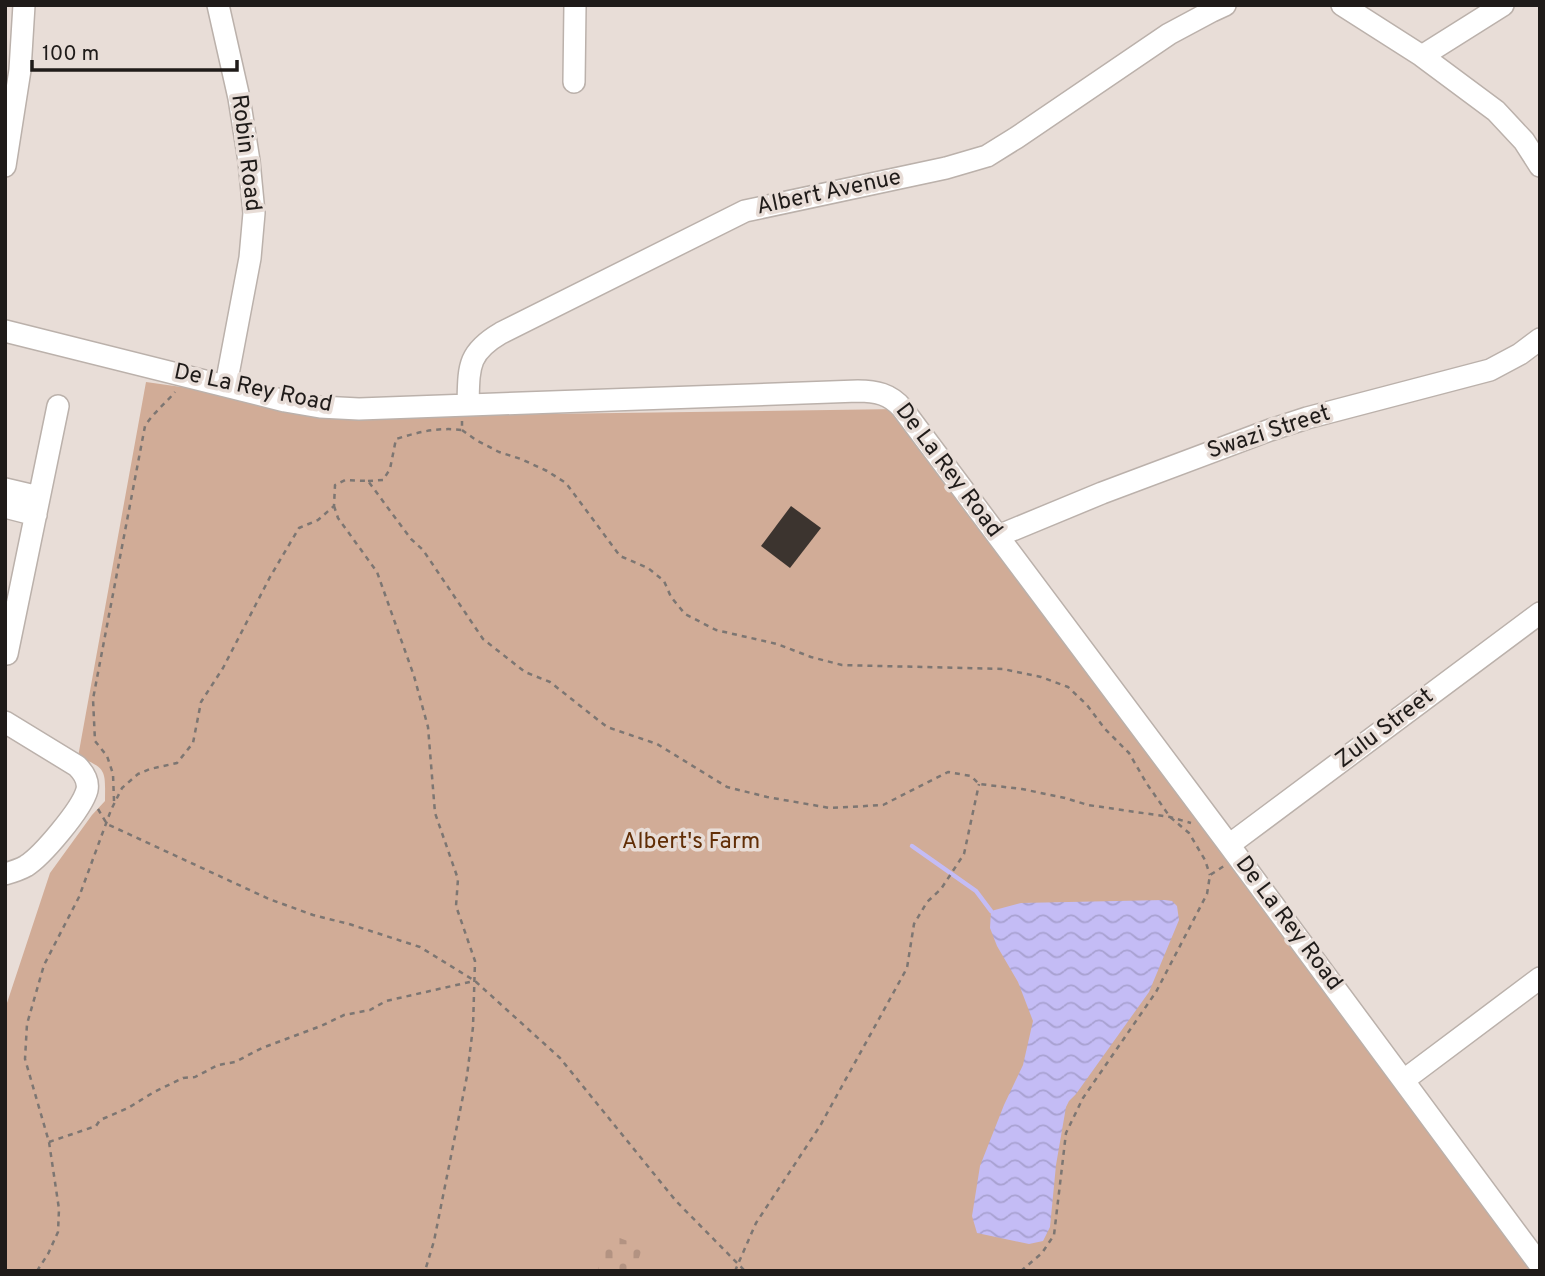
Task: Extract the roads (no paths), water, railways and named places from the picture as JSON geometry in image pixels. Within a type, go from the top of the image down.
[{"type":"street","points":[[5,166],[20,70],[24,5]]},
{"type":"street","name":"Robin Road","points":[[218,5],[239,98],[254,213],[250,258],[226,385]]},
{"type":"street","points":[[574,82],[575,5]]},
{"type":"street","name":"Albert Avenue","points":[[468,405],[470,366],[476,351],[501,333],[745,211],[946,168],[986,156],[1169,34],[1226,5]]},
{"type":"street","points":[[1342,5],[1422,56],[1496,111],[1524,141],[1540,166]]},
{"type":"street","points":[[1422,56],[1503,5]]},
{"type":"street","name":"De La Rey Road","points":[[5,331],[285,401],[320,407],[359,409],[858,391],[881,393],[890,397],[902,408],[1224,837],[1540,1265]]},
{"type":"street","name":"Swazi Street","points":[[998,536],[1102,493],[1270,430],[1490,370],[1520,354],[1540,339]]},
{"type":"street","points":[[7,654],[58,406]]},
{"type":"street","points":[[7,498],[38,506]]},
{"type":"street","name":"Zulu Street","points":[[1224,837],[1540,613]]},
{"type":"street","points":[[5,722],[76,766],[87,780],[87,791],[76,811],[42,851],[22,869],[5,874]]},
{"type":"street","points":[[1404,1080],[1540,978]]},
{"type":"water","points":[[1172,901],[1177,906],[1179,920],[1149,992],[1066,1107],[1056,1165],[1050,1227],[1043,1241],[1029,1244],[977,1233],[972,1216],[980,1166],[1023,1065],[1033,1021],[1018,982],[990,928],[991,911],[1021,903]]},
{"type":"waterway","points":[[912,846],[976,891],[991,911]]},
{"type":"park label","name":"Albert's Farm","points":[[691,842]]}]
